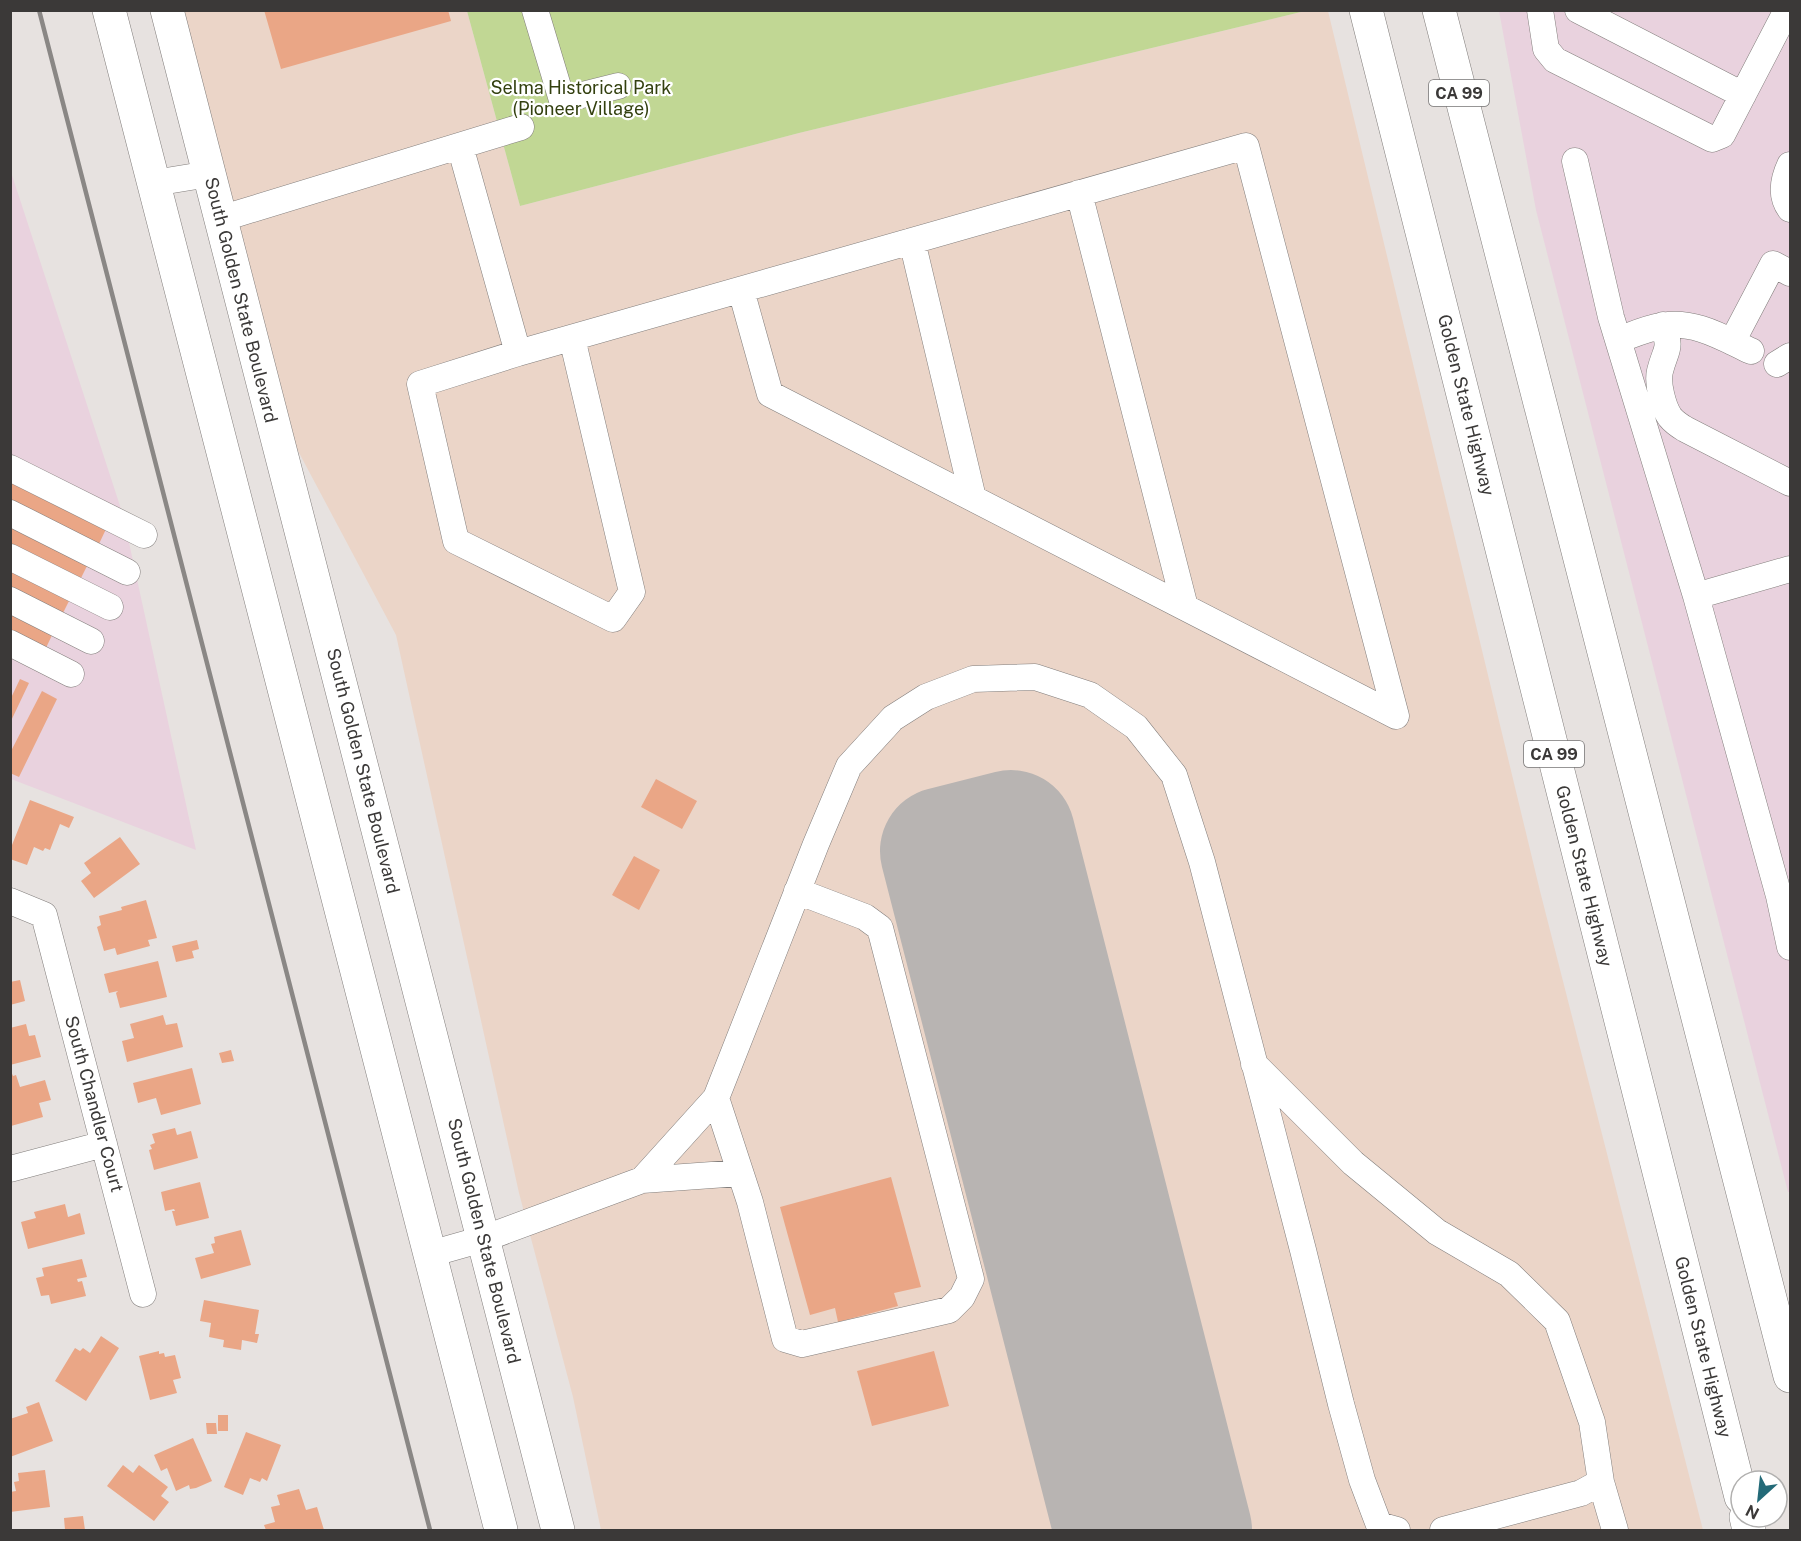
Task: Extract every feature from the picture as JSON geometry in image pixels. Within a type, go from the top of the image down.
[{"type":"main road","points":[[109,10],[501,1530]]},
{"type":"main road","name":"South Golden State Boulevard","points":[[167,10],[558,1530]]},
{"type":"main road","name":"Golden State Highway","points":[[1366,10],[1734,1469]]},
{"type":"main road","name":"CA 99","points":[[1439,10],[1791,1376]]},
{"type":"main road","points":[[1454,10],[1480,176]]},
{"type":"street","points":[[536,10],[562,100],[618,86]]},
{"type":"street","points":[[1540,10],[1546,49],[1555,60],[1712,139],[1722,135],[1786,10]]},
{"type":"street","points":[[1578,10],[1743,95]]},
{"type":"street","points":[[220,219],[521,127]]},
{"type":"street","points":[[460,146],[518,353]]},
{"type":"street","points":[[572,338],[632,592],[613,619],[456,541],[420,384],[518,353],[1246,146],[1396,716],[770,394],[741,290]]},
{"type":"street","points":[[1575,162],[1636,405],[1660,473],[1785,895],[1791,947]]},
{"type":"street","points":[[1791,165],[1783,187],[1786,203],[1791,209]]},
{"type":"street","points":[[154,183],[209,174]]},
{"type":"street","points":[[1079,193],[1185,607]]},
{"type":"street","points":[[912,241],[973,498]]},
{"type":"street","points":[[1618,340],[1663,326],[1686,325],[1703,328],[1741,347],[1773,264],[1791,273]]},
{"type":"street","points":[[1663,326],[1669,342],[1669,350],[1660,370],[1659,379],[1665,407],[1671,418],[1685,429],[1791,483]]},
{"type":"street","points":[[10,468],[144,536]]},
{"type":"street","points":[[10,513],[127,573]]},
{"type":"street","points":[[10,557],[110,607]]},
{"type":"street","points":[[1696,596],[1791,569]]},
{"type":"street","points":[[10,600],[91,641]]},
{"type":"street","points":[[10,643],[72,674]]},
{"type":"street","points":[[642,1180],[716,1098],[849,766],[893,718],[926,697],[973,679],[1035,677],[1090,695],[1137,727],[1174,775],[1202,862],[1362,1480],[1379,1526],[1396,1530]]},
{"type":"street","points":[[716,1098],[750,1202],[785,1339],[802,1344],[949,1310],[962,1297],[971,1279],[879,928],[866,917],[797,891]]},
{"type":"street","name":"South Chandler Court","points":[[10,901],[44,915],[143,1294]]},
{"type":"street","points":[[1253,1064],[1362,1170],[1437,1232],[1509,1274],[1557,1321],[1592,1422],[1601,1482],[1615,1530]]},
{"type":"street","points":[[10,1169],[104,1144]]},
{"type":"street","points":[[430,1254],[483,1239],[642,1180],[740,1173]]},
{"type":"street","points":[[1443,1530],[1581,1493],[1601,1482]]},
{"type":"shaded area","points":[[181,11],[467,11],[520,206],[799,133],[1305,11],[1328,11],[1540,891],[1703,1530],[601,1530],[573,1397],[519,1193],[396,635],[280,417]]},
{"type":"shaded area","points":[[1499,11],[1790,11],[1790,1192],[1788,1192],[1536,210]]},
{"type":"shaded area","points":[[10,169],[123,515],[196,850],[11,779]]},
{"type":"green space","name":"Selma Historical Park (Pioneer Village)","points":[[467,11],[1305,11],[799,133],[520,206]]},
{"type":"building","points":[[264,10],[448,10],[451,21],[281,69]]},
{"type":"building","points":[[10,478],[107,527],[98,546],[10,502]]},
{"type":"building","points":[[10,522],[89,562],[80,580],[10,545]]},
{"type":"building","points":[[10,566],[71,597],[62,615],[10,589]]},
{"type":"building","points":[[10,609],[54,631],[45,650],[10,633]]},
{"type":"building","points":[[20,679],[29,683],[10,723],[10,700]]},
{"type":"building","points":[[42,691],[57,699],[19,777],[10,773],[10,753]]},
{"type":"building","points":[[656,779],[697,801],[682,829],[641,807]]},
{"type":"building","points":[[30,800],[74,817],[69,828],[60,824],[50,850],[45,848],[43,851],[34,847],[27,865],[10,859],[10,850]]},
{"type":"building","points":[[120,837],[140,864],[94,898],[81,881],[91,873],[84,863]]},
{"type":"building","points":[[634,856],[660,870],[639,910],[612,895]]},
{"type":"building","points":[[146,900],[157,938],[148,940],[150,946],[117,955],[115,948],[104,951],[97,927],[101,925],[99,916]]},
{"type":"building","points":[[197,940],[199,949],[192,951],[194,958],[176,962],[172,946]]},
{"type":"building","points":[[158,961],[167,997],[120,1008],[116,993],[118,991],[109,993],[104,974]]},
{"type":"building","points":[[20,980],[25,1001],[10,1005],[10,982]]},
{"type":"building","points":[[163,1015],[166,1025],[177,1023],[183,1047],[127,1062],[122,1041],[134,1038],[130,1024]]},
{"type":"building","points":[[26,1024],[29,1036],[35,1035],[41,1057],[10,1065],[10,1028]]},
{"type":"building","points":[[231,1050],[234,1061],[222,1063],[219,1053]]},
{"type":"building","points":[[192,1068],[201,1104],[161,1115],[156,1098],[138,1103],[133,1083]]},
{"type":"building","points":[[10,1069],[13,1076],[16,1075],[20,1087],[45,1080],[51,1100],[39,1103],[43,1117],[11,1126]]},
{"type":"building","points":[[175,1128],[177,1135],[191,1131],[198,1158],[154,1170],[149,1150],[152,1149],[150,1145],[155,1143],[152,1134]]},
{"type":"building","points":[[891,1177],[921,1287],[894,1293],[898,1306],[838,1322],[835,1308],[810,1315],[780,1207]]},
{"type":"building","points":[[200,1182],[209,1218],[176,1226],[172,1211],[175,1211],[174,1209],[165,1211],[161,1192]]},
{"type":"building","points":[[65,1204],[68,1217],[80,1213],[85,1234],[28,1249],[21,1222],[36,1218],[34,1212]]},
{"type":"building","points":[[241,1230],[251,1265],[201,1279],[195,1258],[214,1253],[211,1244],[215,1243],[214,1237]]},
{"type":"building","points":[[82,1259],[87,1277],[77,1279],[78,1282],[82,1281],[86,1296],[51,1304],[49,1295],[41,1296],[36,1278],[44,1276],[42,1268]]},
{"type":"building","points":[[204,1300],[259,1310],[255,1334],[259,1334],[257,1343],[242,1340],[241,1350],[223,1347],[224,1340],[209,1337],[211,1323],[200,1321]]},
{"type":"building","points":[[101,1336],[119,1348],[86,1401],[55,1381],[75,1348],[80,1351],[83,1348],[90,1353]]},
{"type":"building","points":[[159,1351],[159,1354],[164,1353],[165,1357],[175,1355],[181,1378],[173,1380],[177,1393],[150,1400],[139,1356]]},
{"type":"building","points":[[934,1351],[949,1406],[872,1426],[857,1371]]},
{"type":"building","points":[[39,1402],[53,1441],[10,1457],[10,1419],[28,1413],[26,1407]]},
{"type":"building","points":[[218,1415],[228,1415],[228,1431],[218,1431]]},
{"type":"building","points":[[206,1423],[216,1423],[217,1434],[207,1434]]},
{"type":"building","points":[[246,1432],[281,1445],[267,1481],[262,1478],[260,1482],[250,1478],[243,1495],[224,1487]]},
{"type":"building","points":[[193,1438],[212,1481],[196,1488],[190,1489],[189,1485],[176,1491],[167,1468],[161,1471],[154,1455]]},
{"type":"building","points":[[123,1465],[133,1473],[139,1465],[168,1487],[161,1496],[169,1502],[154,1521],[107,1486]]},
{"type":"building","points":[[45,1470],[50,1507],[10,1512],[10,1492],[16,1491],[14,1482],[19,1481],[18,1473]]},
{"type":"building","points":[[299,1489],[306,1510],[317,1507],[324,1530],[266,1530],[264,1525],[275,1522],[271,1507],[280,1505],[277,1495]]},
{"type":"building","points":[[83,1516],[85,1530],[65,1530],[64,1518]]},
{"type":"runway","points":[[1118,1530],[944,851],[1011,834],[1188,1530]]},
{"type":"railway","points":[[39,10],[430,1530]]}]
